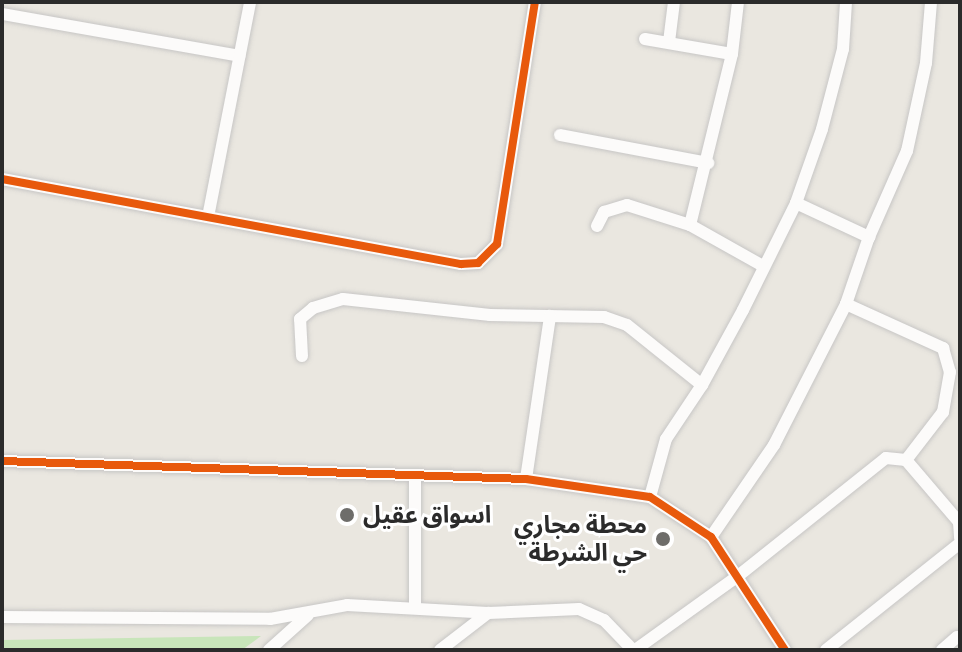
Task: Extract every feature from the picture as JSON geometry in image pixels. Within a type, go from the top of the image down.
[{"type":"street","points":[[15,2],[7,15],[239,56]]},
{"type":"street","points":[[208,217],[250,2]]},
{"type":"street","points":[[2,179],[461,264],[486,259],[497,244],[535,2]]},
{"type":"street","points":[[669,42],[674,2]]},
{"type":"street","points":[[690,225],[708,163],[732,54],[738,2]]},
{"type":"street","points":[[650,497],[666,439],[702,385],[796,203],[822,129],[843,49],[846,2]]},
{"type":"street","points":[[711,537],[774,445],[846,304],[869,237],[907,151],[926,63],[931,2]]},
{"type":"street","points":[[645,39],[732,54]]},
{"type":"street","points":[[560,135],[708,163]]},
{"type":"street","points":[[796,203],[869,237]]},
{"type":"street","points":[[597,226],[604,212],[627,205],[690,225],[763,266]]},
{"type":"street","points":[[302,356],[300,319],[313,308],[343,299],[490,315],[604,317],[627,325],[702,385]]},
{"type":"street","points":[[846,304],[943,348],[950,372],[943,412],[906,460]]},
{"type":"street","points":[[526,479],[550,316]]},
{"type":"street","points":[[2,617],[270,619],[347,605],[488,613],[588,611],[604,620],[634,650],[738,576],[886,458],[906,460],[959,522],[960,540],[826,650]]},
{"type":"street","points":[[2,461],[526,479],[650,497],[711,537],[785,650]]},
{"type":"street","points":[[415,475],[415,608]]},
{"type":"street","points":[[440,650],[488,613]]},
{"type":"street","points":[[269,650],[309,614]]},
{"type":"street","points":[[942,650],[957,637]]},
{"type":"green space","points":[[261,636],[242,650],[2,650],[2,640]]},
{"type":"cycle path","points":[[2,179],[461,264],[478,263],[497,244],[535,2]]},
{"type":"cycle path","points":[[2,461],[526,479],[650,497],[711,537],[785,650]]},
{"type":"place","name":"اسواق عقيل","points":[[347,515]]},
{"type":"place","name":"محطة مجاري حي الشرطة","points":[[663,539]]}]
